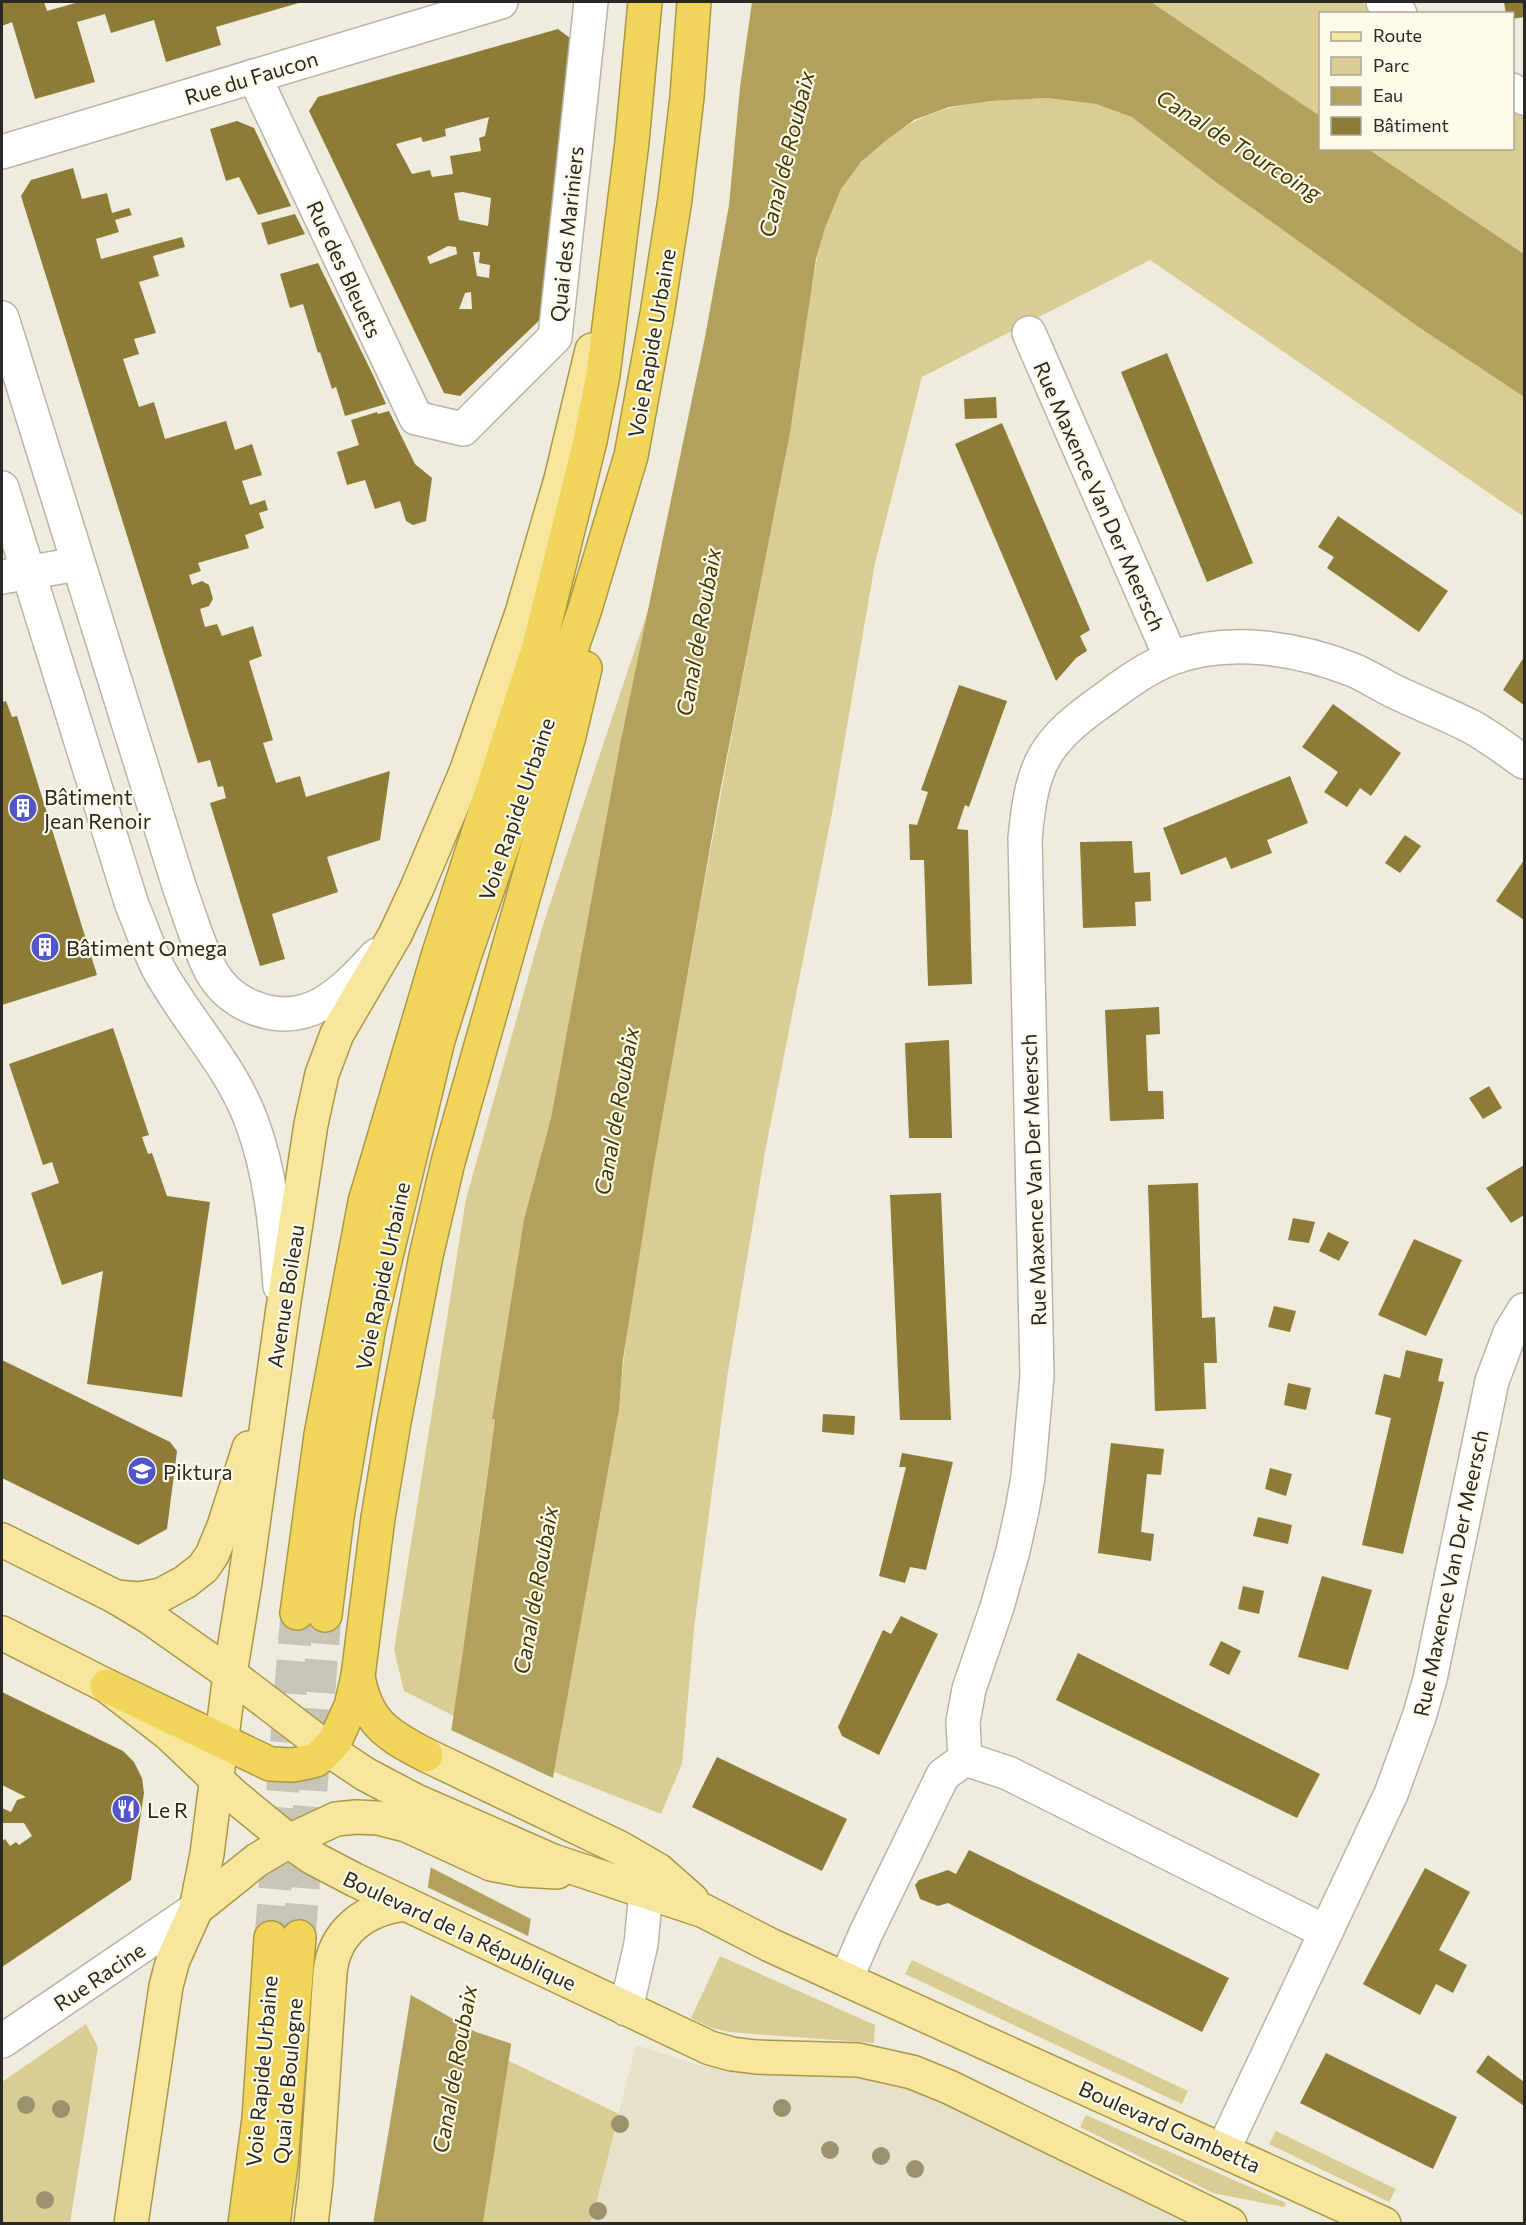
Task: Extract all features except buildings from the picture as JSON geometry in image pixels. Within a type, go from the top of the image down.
[{"type":"highway","name":"Voie Rapide Urbaine","points":[[645,2],[632,142],[603,375],[590,441],[539,647],[439,953],[365,1202],[321,1435],[311,1614],[339,1505],[369,1327],[438,1040],[465,954],[580,624],[632,456],[675,199],[687,96],[694,2]]},
{"type":"highway","points":[[108,1686],[221,1742],[279,1766],[316,1760],[329,1750],[351,1706],[358,1676],[378,1518],[394,1422],[426,1256],[448,1162],[568,736],[602,598],[632,456]]},
{"type":"highway","points":[[358,1676],[366,1707],[379,1725],[402,1743],[426,1755]]},
{"type":"highway","name":"Voie Rapide Urbaine","points":[[256,2217],[259,2119],[285,1938]]},
{"type":"main road","name":"Avenue Boileau","points":[[196,1909],[207,1854],[274,1363],[311,1124],[322,1074],[337,1034],[395,935],[439,840],[525,603],[588,373],[632,142]]},
{"type":"main road","points":[[116,1597],[139,1599],[161,1594],[185,1582],[203,1568],[212,1555],[224,1526],[274,1363]]},
{"type":"main road","points":[[2,1540],[116,1597],[185,1641],[329,1750],[365,1774],[410,1813],[477,1859],[506,1868],[591,1872],[704,1911],[770,1945],[846,1979]]},
{"type":"main road","name":"Boulevard de la République","points":[[2,1633],[108,1686],[170,1734],[216,1779],[289,1841],[313,1858],[693,2042],[732,2054],[756,2057],[858,2060],[912,2072],[976,2100],[1230,2223]]},
{"type":"main road","points":[[426,1755],[601,1838],[658,1870],[704,1911]]},
{"type":"main road","points":[[131,2223],[166,1986],[173,1960],[196,1909],[257,1860],[289,1841],[336,1820],[378,1818],[410,1813]]},
{"type":"main road","points":[[311,2223],[321,2121],[330,1973],[334,1952],[342,1936],[361,1918],[377,1910],[406,1904]]},
{"type":"main road","name":"Boulevard Gambetta","points":[[846,1979],[1384,2223]]},
{"type":"street","name":"Rue du Faucon","points":[[2,152],[254,76],[415,14],[501,2]]},
{"type":"street","name":"Quai des Mariniers","points":[[463,429],[555,337],[591,2]]},
{"type":"street","points":[[1383,2],[1397,12]]},
{"type":"street","name":"Rue des Bleuets","points":[[254,76],[416,418],[463,429]]},
{"type":"street","points":[[2,318],[180,889],[212,972],[225,990],[243,1004],[267,1013],[289,1016],[309,1010],[330,999],[356,977],[395,935]]},
{"type":"street","name":"Rue Maxence Van Der Meersch","points":[[1029,333],[1171,658]]},
{"type":"street","points":[[2,488],[15,575],[132,905],[158,967],[230,1077],[251,1119],[270,1195],[278,1250],[282,1315]]},
{"type":"street","points":[[15,575],[78,564]]},
{"type":"street","name":"Rue Maxence Van Der Meersch","points":[[965,1759],[963,1722],[969,1689],[997,1607],[1022,1510],[1029,1467],[1037,1376],[1025,839],[1030,796],[1038,766],[1051,745],[1069,726],[1134,678],[1171,658],[1196,651],[1226,647],[1258,648],[1293,653],[1326,660],[1356,671],[1400,695],[1470,727],[1524,762]]},
{"type":"street","points":[[158,967],[204,956]]},
{"type":"street","name":"Rue Maxence Van Der Meersch","points":[[1223,2150],[1390,1794],[1419,1717],[1439,1638],[1488,1396],[1510,1333],[1524,1311]]},
{"type":"street","points":[[846,1979],[866,1932],[943,1775],[965,1759],[1008,1773],[1326,1932]]},
{"type":"street","points":[[626,2008],[640,1951],[646,1891]]},
{"type":"street","name":"Rue Racine","points":[[2,2041],[196,1909]]},
{"type":"shaded area","points":[[636,2045],[702,2066],[864,2076],[945,2096],[1195,2224],[591,2224]]},
{"type":"green space","points":[[1151,2],[1361,2],[1377,12],[1319,12],[1319,115]]},
{"type":"green space","points":[[1047,98],[1096,104],[1132,116],[1217,183],[1420,328],[1524,397],[1524,517],[1150,260],[922,377],[875,563],[833,808],[765,1152],[727,1378],[695,1620],[682,1764],[661,1814],[554,1772],[619,1410],[628,1321],[649,1189],[713,835],[784,465],[818,252],[827,220],[844,184],[874,150],[895,134],[915,121],[955,107],[976,103]]},
{"type":"green space","points":[[1514,108],[1524,115],[1524,254],[1369,150],[1514,150]]},
{"type":"green space","points":[[649,607],[620,744],[551,1118],[524,1219],[492,1418],[495,1418],[454,1716],[404,1691],[394,1650],[466,1199],[542,928]]},
{"type":"green space","points":[[720,1956],[875,2025],[874,2043],[729,2032],[709,2027],[691,2018]]},
{"type":"green space","points":[[912,1960],[1188,2091],[1182,2104],[905,1974]]},
{"type":"green space","points":[[86,2024],[98,2047],[70,2223],[2,2223],[2,2082]]},
{"type":"green space","points":[[507,2060],[619,2114],[591,2223],[483,2224]]},
{"type":"green space","points":[[1086,2115],[1286,2203],[1284,2207],[1213,2193],[1080,2127]]},
{"type":"green space","points":[[1276,2131],[1396,2189],[1389,2202],[1269,2144]]},
{"type":"water","points":[[752,2],[1151,2],[1319,115],[1319,150],[1369,150],[1524,254],[1524,397],[1420,328],[1217,183],[1132,117],[1096,104],[1047,98],[991,101],[949,107],[914,120],[884,142],[861,162],[841,189],[825,228],[816,259],[790,433],[719,797],[653,1170],[623,1359],[619,1410],[554,1772],[483,2223],[373,2224],[438,1822],[495,1419],[492,1419],[524,1219],[551,1118],[620,744],[705,337],[729,205],[740,87]]},
{"type":"pier","points":[[449,1729],[555,1779],[533,1920],[428,1866]]},
{"type":"pier","points":[[425,1886],[530,1937],[512,2044],[476,2032],[411,1995],[410,1987]]},
{"type":"tunnel","points":[[271,1938],[297,1613]]},
{"type":"tunnel","points":[[299,1937],[325,1615]]},
{"type":"place","name":"Bâtiment Jean Renoir","points":[[23,808]]},
{"type":"place","name":"Bâtiment Omega","points":[[45,947]]},
{"type":"place","name":"Piktura","points":[[142,1471]]},
{"type":"place","name":"Le R","points":[[126,1809]]},
{"type":"water label","name":"Canal de Tourcoing","points":[[1239,145]]},
{"type":"water label","name":"Canal de Roubaix","points":[[786,154]]},
{"type":"water label","name":"Canal de Roubaix","points":[[698,632]]},
{"type":"water label","name":"Canal de Roubaix","points":[[616,1111]]},
{"type":"water label","name":"Canal de Roubaix","points":[[535,1590]]},
{"type":"water label","name":"Canal de Roubaix","points":[[454,2069]]}]
